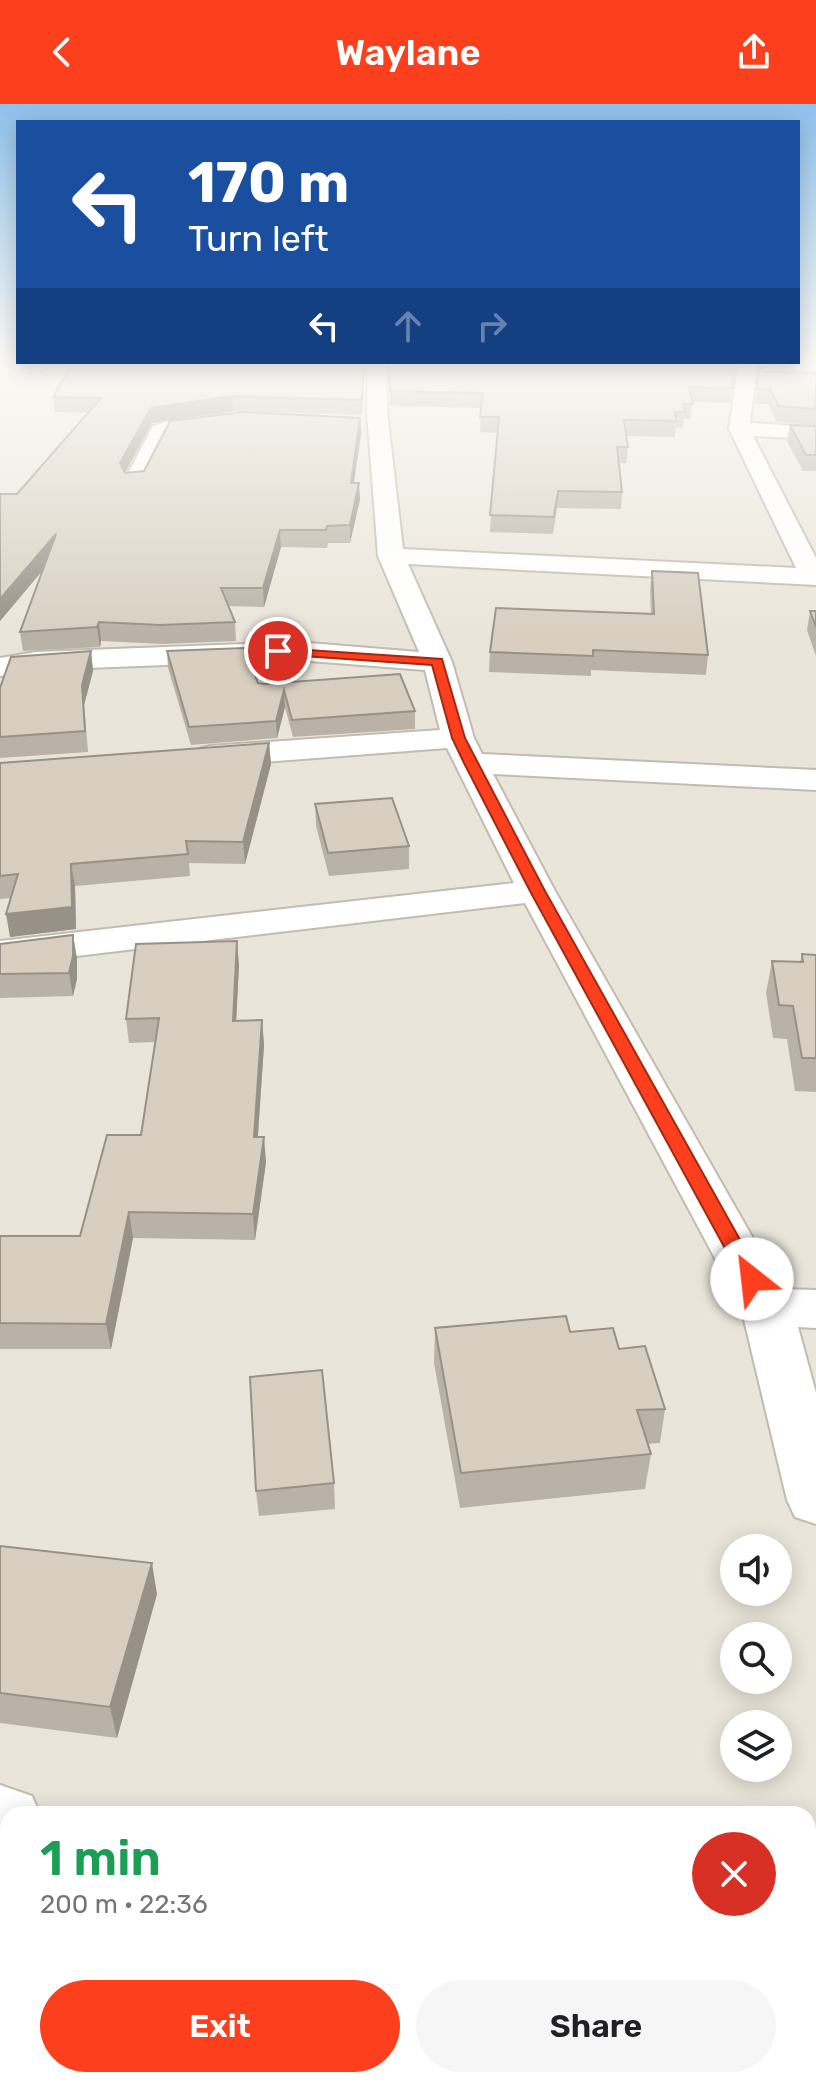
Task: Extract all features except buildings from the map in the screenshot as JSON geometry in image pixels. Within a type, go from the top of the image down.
[{"type":"street","points":[[135,481],[150,451]]},
{"type":"street","points":[[375,451],[391,556],[438,662],[465,751],[537,891],[792,1308],[816,1500]]},
{"type":"street","points":[[750,451],[815,577]]},
{"type":"street","points":[[391,556],[815,577]]},
{"type":"street","points":[[0,667],[36,661],[259,651],[438,662]]},
{"type":"street","points":[[174,758],[465,751],[816,780]]},
{"type":"street","points":[[0,953],[537,891]]},
{"type":"shaded area","points":[[0,451],[816,451],[816,1806],[0,1806]]},
{"type":"route","points":[[278,651],[438,662],[458,738],[537,891],[752,1279]]}]
